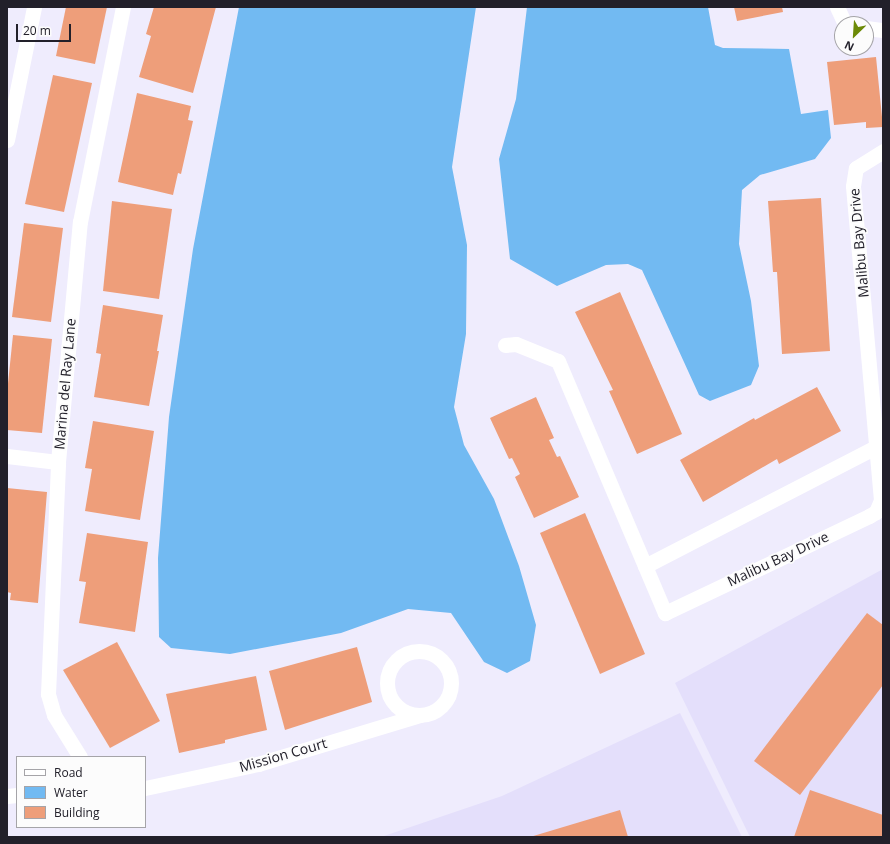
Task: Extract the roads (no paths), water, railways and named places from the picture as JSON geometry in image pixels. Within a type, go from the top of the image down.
[{"type":"street","points":[[7,140],[34,7]]},
{"type":"street","name":"Marina del Ray Lane","points":[[79,756],[54,715],[48,694],[58,462],[80,222],[123,7]]},
{"type":"street","name":"Malibu Bay Drive","points":[[505,345],[516,344],[558,361],[665,613],[876,512],[881,500],[853,186],[856,168],[883,151]]},
{"type":"street","points":[[645,566],[877,446]]},
{"type":"street","points":[[7,456],[58,462]]},
{"type":"street","name":"Mission Court","points":[[146,788],[258,764],[420,716],[430,713],[444,704],[451,690],[451,679],[442,660],[423,650],[412,651],[394,662],[386,681],[392,701],[404,712],[420,716]]},
{"type":"water","points":[[239,7],[476,7],[452,167],[467,245],[466,334],[454,407],[464,445],[494,499],[519,566],[536,625],[530,661],[507,673],[484,662],[451,613],[408,609],[341,633],[230,654],[171,648],[159,637],[158,558],[169,417],[193,249]]},
{"type":"water","points":[[527,7],[708,7],[715,45],[723,48],[789,49],[801,114],[828,110],[831,138],[815,159],[760,175],[742,190],[739,244],[751,301],[759,366],[751,385],[710,401],[699,395],[642,270],[628,264],[606,265],[557,286],[510,259],[499,159],[516,99]]}]
